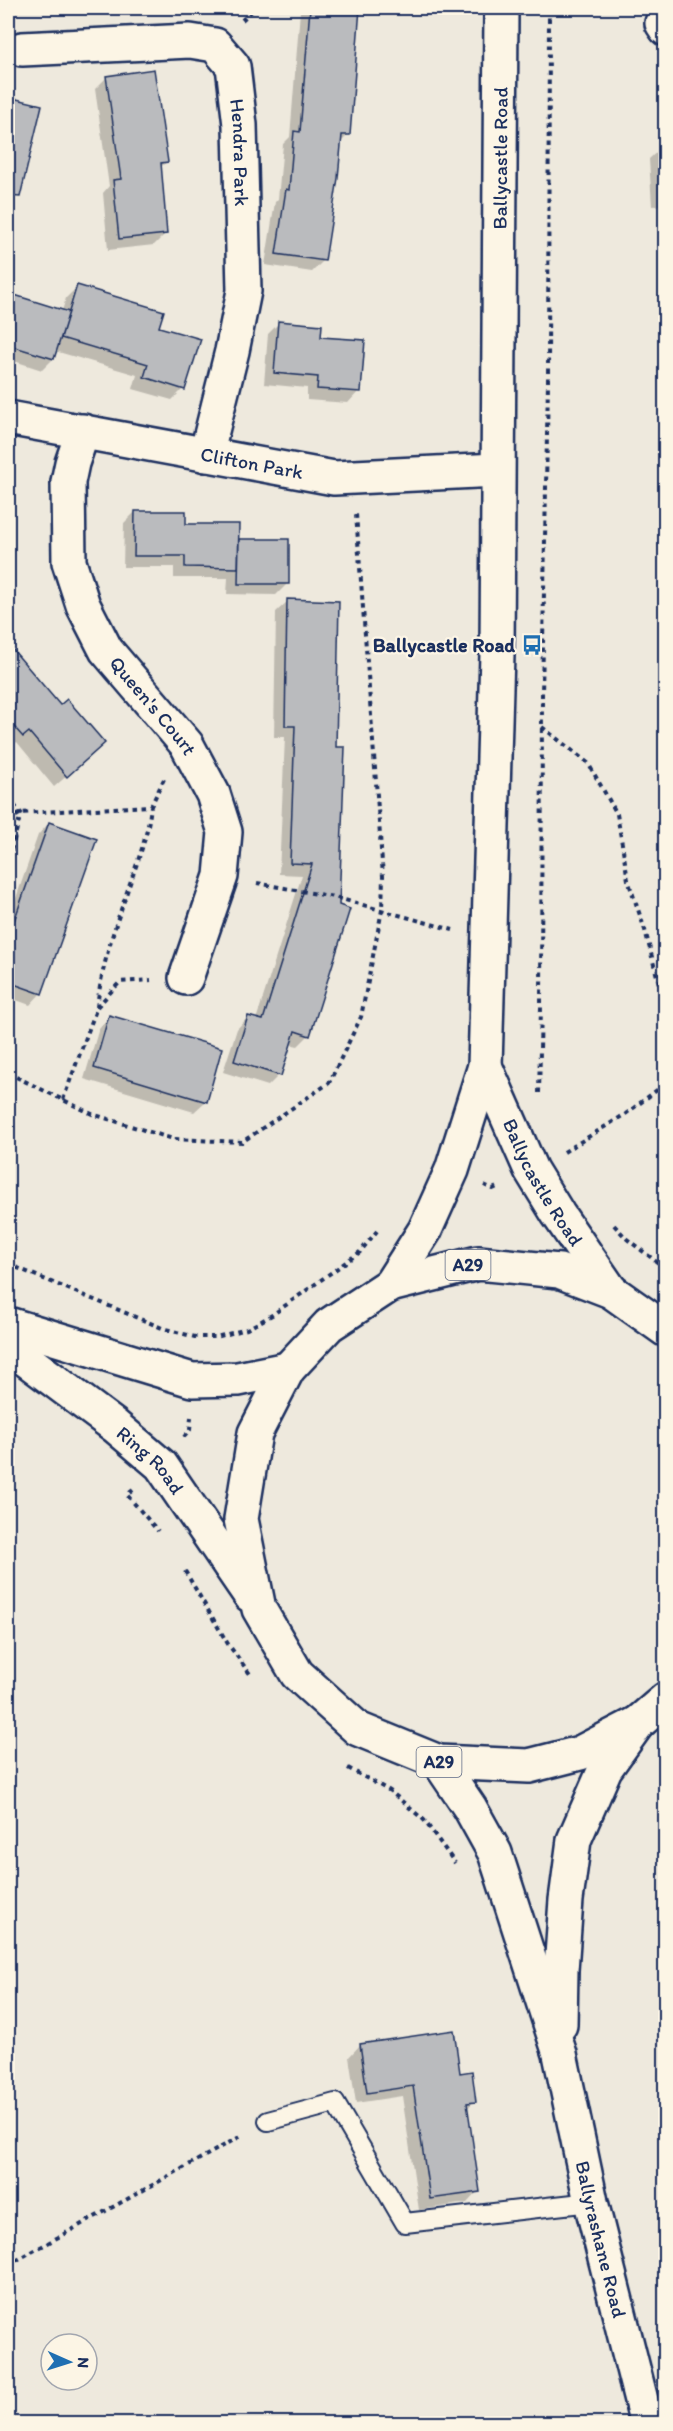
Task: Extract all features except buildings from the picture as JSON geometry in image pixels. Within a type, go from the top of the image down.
[{"type":"main road","name":"Ballycastle Road","points":[[390,1285],[425,1230],[452,1170],[485,1066],[497,654],[496,470],[501,8]]},
{"type":"main road","name":"Hendra Park","points":[[22,49],[190,41],[215,45],[233,66],[240,125],[243,291],[232,351],[206,455]]},
{"type":"main road","name":"Clifton Park","points":[[8,418],[334,478],[496,470]]},
{"type":"main road","name":"Queen's Court","points":[[83,431],[68,482],[69,562],[83,605],[106,650],[187,745],[213,794],[225,832],[221,876],[186,978]]},
{"type":"main road","name":"Ballycastle Road","points":[[485,1066],[531,1170],[611,1292]]},
{"type":"main road","name":"A29","points":[[666,1330],[611,1292],[559,1271],[477,1263],[390,1285],[328,1324],[288,1369],[255,1433],[241,1519],[259,1609],[297,1674],[358,1728],[439,1762],[529,1766],[580,1754],[638,1723],[666,1699]]},
{"type":"main road","points":[[8,1324],[192,1380],[238,1379],[288,1369]]},
{"type":"main road","name":"Ring Road","points":[[8,1346],[115,1426],[161,1465],[259,1609]]},
{"type":"main road","name":"Ballyrashane Road","points":[[560,2054],[561,1970],[566,1900],[574,1840],[605,1769],[638,1723]]},
{"type":"main road","name":"Ballyrashane Road","points":[[439,1762],[470,1808],[495,1853],[560,2054],[591,2202],[647,2424]]},
{"type":"lane","points":[[268,2121],[335,2103],[405,2223],[591,2202]]},
{"type":"path","points":[[539,1096],[548,383],[549,8]]},
{"type":"path","points":[[8,1072],[92,1114],[172,1139],[242,1142],[328,1083],[361,1017],[382,910],[382,864],[353,477]]},
{"type":"path","points":[[542,728],[588,763],[617,814],[628,880],[645,930],[660,988],[666,995]]},
{"type":"path","points":[[63,1100],[97,1007],[100,980],[122,906],[148,833],[151,806],[171,762],[177,732]]},
{"type":"path","points":[[8,798],[21,813]]},
{"type":"path","points":[[8,819],[21,813],[151,806]]},
{"type":"path","points":[[8,863],[21,813]]},
{"type":"path","points":[[221,876],[334,897],[489,940]]},
{"type":"path","points":[[97,1007],[120,982],[186,978]]},
{"type":"path","points":[[560,1144],[565,1153],[627,1113],[666,1083]]},
{"type":"path","points":[[612,1223],[627,1239],[666,1269]]},
{"type":"path","points":[[8,1264],[162,1328],[195,1337],[216,1337],[247,1329],[272,1316],[360,1252],[381,1227]]},
{"type":"path","points":[[127,1495],[161,1465],[190,1430],[195,1337]]},
{"type":"path","points":[[8,2265],[268,2121]]},
{"type":"place","name":"Ballycastle Road","points":[[532,645]]}]
